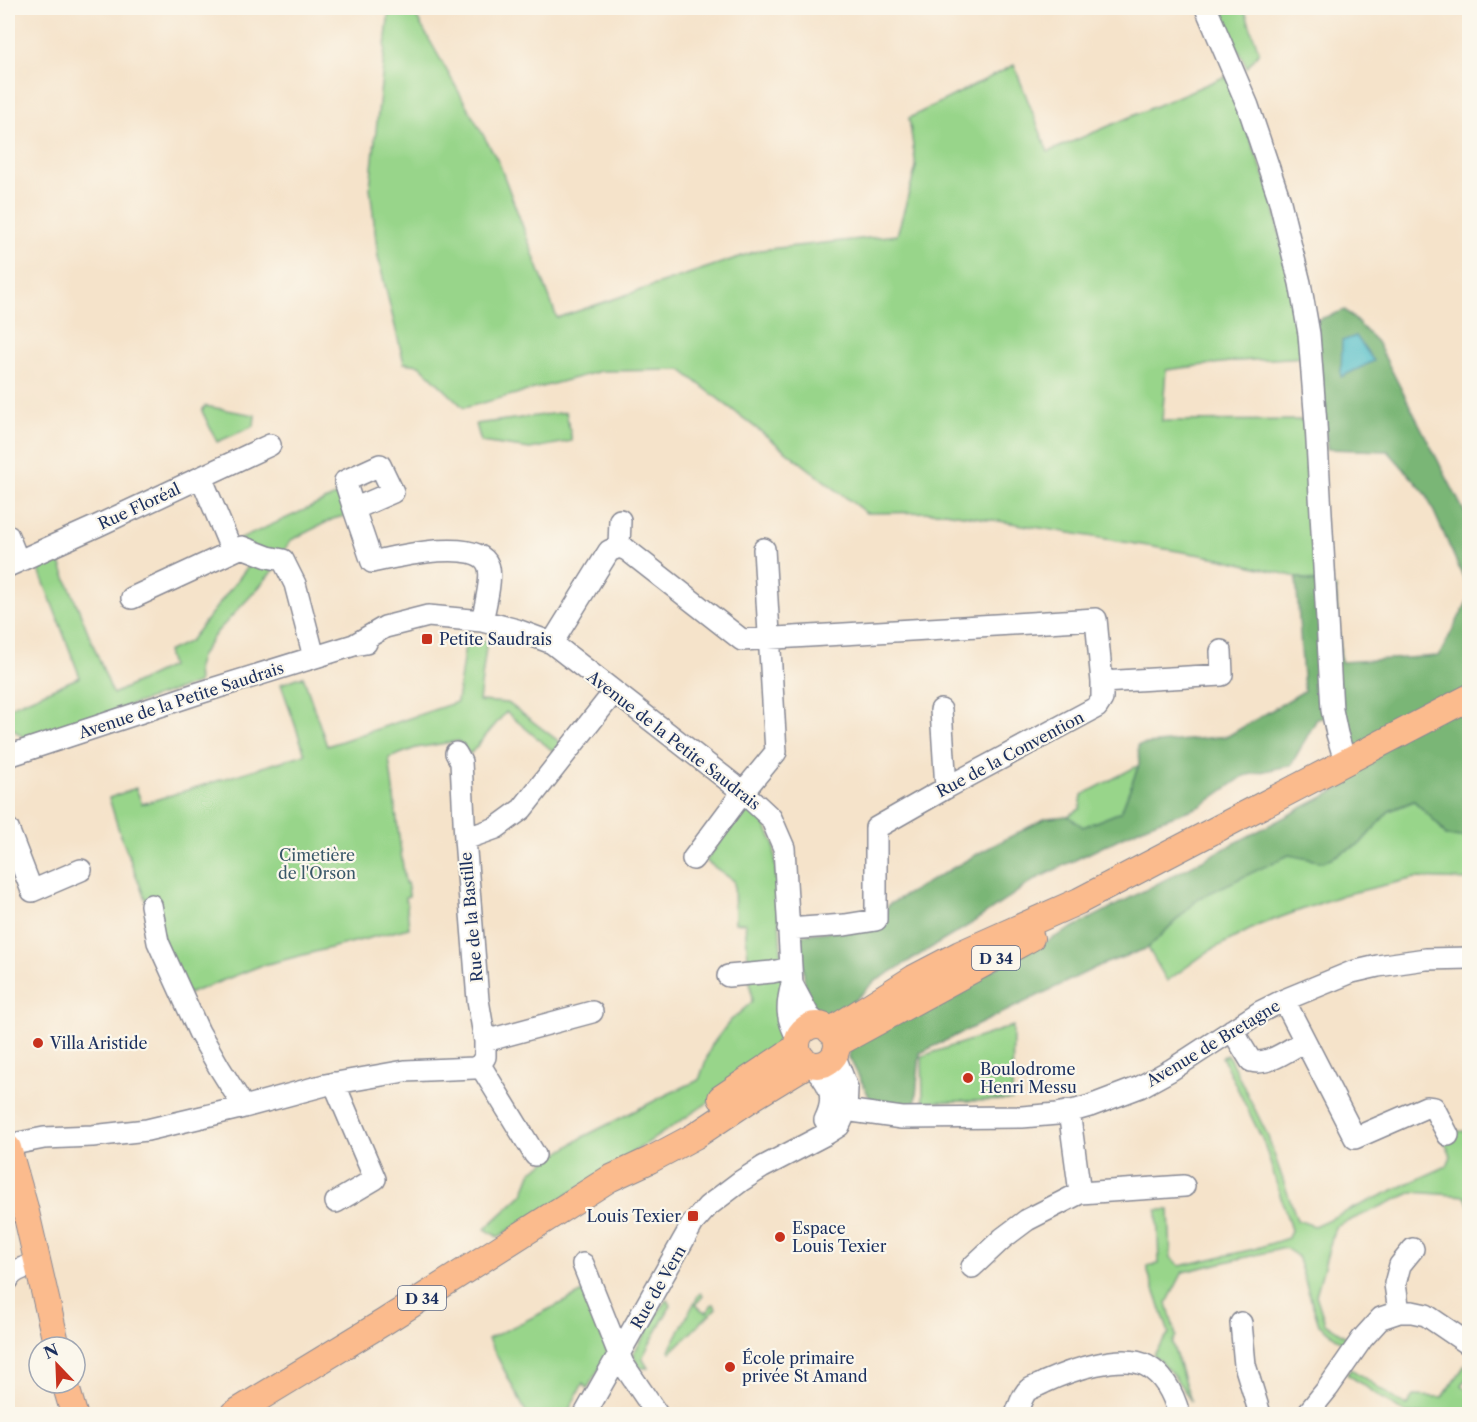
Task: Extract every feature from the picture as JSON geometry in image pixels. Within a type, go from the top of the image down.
[{"type":"main road","name":"D 34","points":[[233,1414],[609,1179],[695,1136],[755,1096],[817,1046],[914,978],[960,954],[1079,901],[1470,697]]},
{"type":"main road","points":[[8,1152],[38,1263],[54,1335]]},
{"type":"main road","points":[[66,1395],[67,1414]]},
{"type":"main road","points":[[68,1395],[74,1414]]},
{"type":"street","points":[[1206,8],[1248,106],[1276,188],[1300,283],[1309,334],[1316,424],[1332,710],[1336,734],[1345,761]]},
{"type":"street","name":"Rue Floréal","points":[[13,563],[270,445]]},
{"type":"street","points":[[201,477],[232,551]]},
{"type":"street","points":[[354,509],[372,562],[431,551],[470,552],[480,556],[488,563],[490,574],[483,621]]},
{"type":"street","points":[[619,547],[620,520]]},
{"type":"street","points":[[8,536],[13,563]]},
{"type":"street","points":[[132,598],[242,547],[267,557],[283,560],[295,584],[314,657]]},
{"type":"street","points":[[552,643],[609,551],[619,547],[636,556],[742,640],[770,639]]},
{"type":"street","points":[[693,859],[743,792],[777,752],[764,549]]},
{"type":"street","name":"Avenue de la Petite Saudrais","points":[[8,756],[354,645],[432,629],[453,618],[483,621],[517,630],[552,643],[743,792],[771,818],[784,848],[791,976],[787,1002],[788,1014],[792,1028],[817,1046]]},
{"type":"street","name":"Rue de la Convention","points":[[770,639],[1096,619],[1102,682],[1102,699],[1097,707],[876,828],[876,920],[845,925],[788,929]]},
{"type":"street","points":[[1102,682],[1222,675],[1221,651]]},
{"type":"street","name":"Rue de la Bastille","points":[[480,1065],[485,1057],[486,1041],[478,999],[465,839],[496,828],[522,809],[614,692]]},
{"type":"street","points":[[941,710],[946,788]]},
{"type":"street","points":[[456,753],[461,762],[465,839]]},
{"type":"street","points":[[8,829],[32,891],[81,870]]},
{"type":"street","points":[[152,904],[158,942],[199,1032],[244,1107]]},
{"type":"street","name":"Avenue de Bretagne","points":[[839,1110],[902,1118],[1022,1117],[1069,1112],[1140,1087],[1185,1062],[1260,1012],[1352,972],[1425,959],[1470,958]]},
{"type":"street","points":[[728,976],[772,972],[791,976]]},
{"type":"street","points":[[1284,1000],[1355,1138],[1426,1107],[1434,1108],[1448,1135]]},
{"type":"street","points":[[486,1041],[592,1011]]},
{"type":"street","points":[[1232,1030],[1251,1061],[1257,1063],[1270,1060],[1305,1041]]},
{"type":"street","points":[[817,1046],[820,1073],[839,1110]]},
{"type":"street","points":[[8,1152],[44,1138],[147,1130],[334,1083],[405,1071],[474,1068],[480,1065],[535,1155]]},
{"type":"street","points":[[334,1083],[375,1179],[336,1202]]},
{"type":"street","name":"Rue de Vern","points":[[585,1414],[693,1223],[708,1206],[762,1167],[839,1126],[839,1110]]},
{"type":"street","points":[[1069,1112],[1080,1193]]},
{"type":"street","points":[[972,1267],[1003,1238],[1027,1220],[1080,1193],[1184,1186]]},
{"type":"street","points":[[1399,1312],[1395,1284],[1400,1265],[1413,1249]]},
{"type":"street","points":[[9,1277],[19,1270],[38,1263]]},
{"type":"street","points":[[583,1264],[623,1364],[657,1414]]},
{"type":"street","points":[[1307,1414],[1362,1339],[1381,1318],[1399,1312],[1426,1315],[1470,1345]]},
{"type":"street","points":[[1240,1323],[1245,1365],[1260,1414]]},
{"type":"street","points":[[1016,1414],[1027,1391],[1058,1376],[1099,1363],[1136,1361],[1161,1377],[1175,1401],[1179,1414]]},
{"type":"green space","points":[[1219,8],[1244,8],[1259,52],[1247,68]]},
{"type":"green space","points":[[412,9],[499,163],[557,318],[760,250],[897,235],[916,167],[909,118],[1014,65],[1048,152],[1226,76],[1271,193],[1305,357],[1238,361],[1166,370],[1162,421],[1309,420],[1317,582],[1219,558],[945,512],[866,513],[681,370],[601,371],[464,408],[419,365],[404,363],[378,257],[370,187],[389,10]]},
{"type":"green space","points":[[1345,310],[1377,342],[1469,521],[1469,590],[1426,494],[1388,451],[1327,449],[1317,320]]},
{"type":"green space","points":[[205,406],[255,415],[254,426],[217,442],[202,411]]},
{"type":"green space","points":[[566,412],[572,441],[530,449],[481,442],[476,424]]},
{"type":"green space","points":[[344,492],[351,514],[333,519],[291,540],[281,555],[236,541]]},
{"type":"green space","points":[[56,553],[113,694],[171,666],[167,652],[190,641],[250,564],[257,567],[259,564],[274,569],[216,633],[200,657],[197,667],[198,683],[27,739],[12,727],[8,708],[80,677],[36,562]]},
{"type":"green space","points":[[1296,577],[1336,588],[1341,662],[1439,656],[1469,598],[1470,795],[1464,799],[1469,811],[1469,837],[1446,836],[1439,825],[1414,801],[1389,811],[1360,844],[1323,862],[1289,855],[1199,898],[1148,948],[1101,965],[920,1053],[915,1107],[874,1106],[849,1057],[850,1046],[1348,784],[1344,714],[1317,719],[1291,765],[1244,776],[1201,806],[1147,825],[1036,879],[969,925],[874,982],[835,1019],[816,1011],[806,996],[800,935],[882,925],[888,905],[1046,818],[1068,816],[1083,827],[1121,812],[1139,765],[1138,745],[1228,736],[1304,691]]},
{"type":"green space","name":"Cimetière de l'Orson","points":[[487,640],[479,701],[508,703],[561,743],[554,752],[506,712],[470,754],[458,741],[416,748],[389,758],[405,883],[407,883],[409,894],[406,897],[409,928],[260,966],[188,994],[159,935],[119,831],[109,798],[136,788],[142,804],[305,754],[281,684],[303,676],[327,746],[457,702],[465,645]]},
{"type":"green space","points":[[1139,765],[1121,812],[1083,827],[1068,816],[1080,809],[1082,795]]},
{"type":"green space","points":[[1414,801],[1439,825],[1446,836],[1469,837],[1469,880],[1415,878],[1343,895],[1259,925],[1209,951],[1167,981],[1148,948],[1199,898],[1289,854],[1323,862],[1360,844],[1389,811]]},
{"type":"green space","points":[[746,805],[763,821],[774,843],[787,1041],[769,1062],[587,1183],[498,1237],[485,1229],[523,1194],[532,1171],[583,1137],[699,1080],[711,1046],[730,1021],[752,1002],[745,923],[735,923],[734,881],[706,861]]},
{"type":"green space","name":"Boulodrome Henri Messu","points":[[1013,1026],[1012,1100],[923,1102],[922,1056]]},
{"type":"green space","points":[[1228,1055],[1267,1134],[1297,1220],[1314,1226],[1447,1166],[1451,1156],[1440,1132],[1469,1131],[1469,1206],[1465,1196],[1413,1192],[1335,1227],[1316,1295],[1325,1323],[1352,1341],[1348,1346],[1319,1325],[1297,1256],[1285,1248],[1183,1272],[1167,1303],[1176,1336],[1172,1343],[1191,1401],[1174,1376],[1153,1355],[1169,1333],[1148,1272],[1148,1266],[1159,1264],[1157,1210],[1169,1210],[1171,1258],[1180,1266],[1254,1249],[1288,1238],[1291,1230],[1264,1143],[1222,1057]]},
{"type":"green space","points":[[585,1291],[608,1354],[587,1389],[583,1383],[567,1414],[527,1414],[488,1339]]},
{"type":"green space","points":[[701,1293],[703,1296],[696,1304],[699,1308],[707,1312],[714,1304],[716,1308],[671,1352],[669,1350]]},
{"type":"green space","points":[[667,1299],[671,1305],[642,1358],[648,1368],[640,1368],[634,1357],[634,1351]]},
{"type":"green space","points":[[1465,1365],[1469,1369],[1469,1374],[1462,1385],[1469,1391],[1469,1414],[1406,1414],[1347,1374],[1351,1369],[1406,1406],[1413,1396],[1443,1397]]},
{"type":"water","points":[[1356,336],[1374,361],[1341,377],[1342,341]]},
{"type":"place","name":"Petite Saudrais","points":[[427,639]]},
{"type":"place","name":"Villa Aristide","points":[[38,1043]]},
{"type":"place","name":"Boulodrome Henri Messu","points":[[968,1078]]},
{"type":"place","name":"Louis Texier","points":[[693,1216]]},
{"type":"place","name":"Espace Louis Texier","points":[[780,1237]]},
{"type":"place","name":"École primaire privée St Amand","points":[[730,1367]]}]
